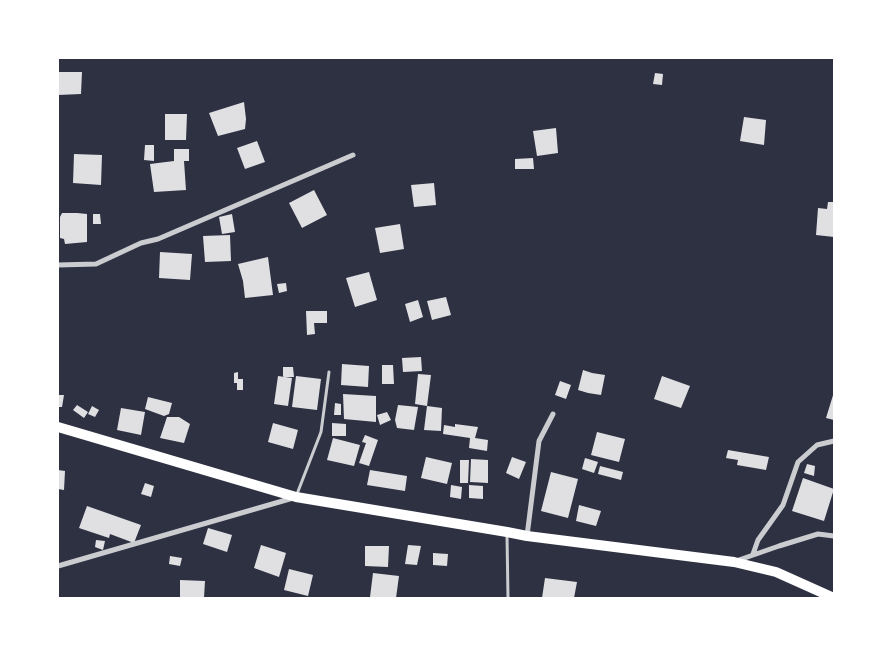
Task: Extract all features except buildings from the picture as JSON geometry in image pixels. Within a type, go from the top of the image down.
[{"type":"highway","points":[[58,426],[296,497],[527,536],[734,562],[776,572],[834,598]]},
{"type":"street","points":[[58,265],[96,264],[141,243],[158,239],[353,155]]},
{"type":"street","points":[[527,536],[539,441],[553,414]]},
{"type":"street","points":[[753,554],[758,540],[783,505],[798,462],[817,445],[834,441]]},
{"type":"street","points":[[58,566],[296,497]]},
{"type":"street","points":[[734,562],[753,554],[818,534],[834,536]]},
{"type":"lane","points":[[296,497],[321,432],[329,372]]},
{"type":"lane","points":[[507,532],[508,598]]}]
